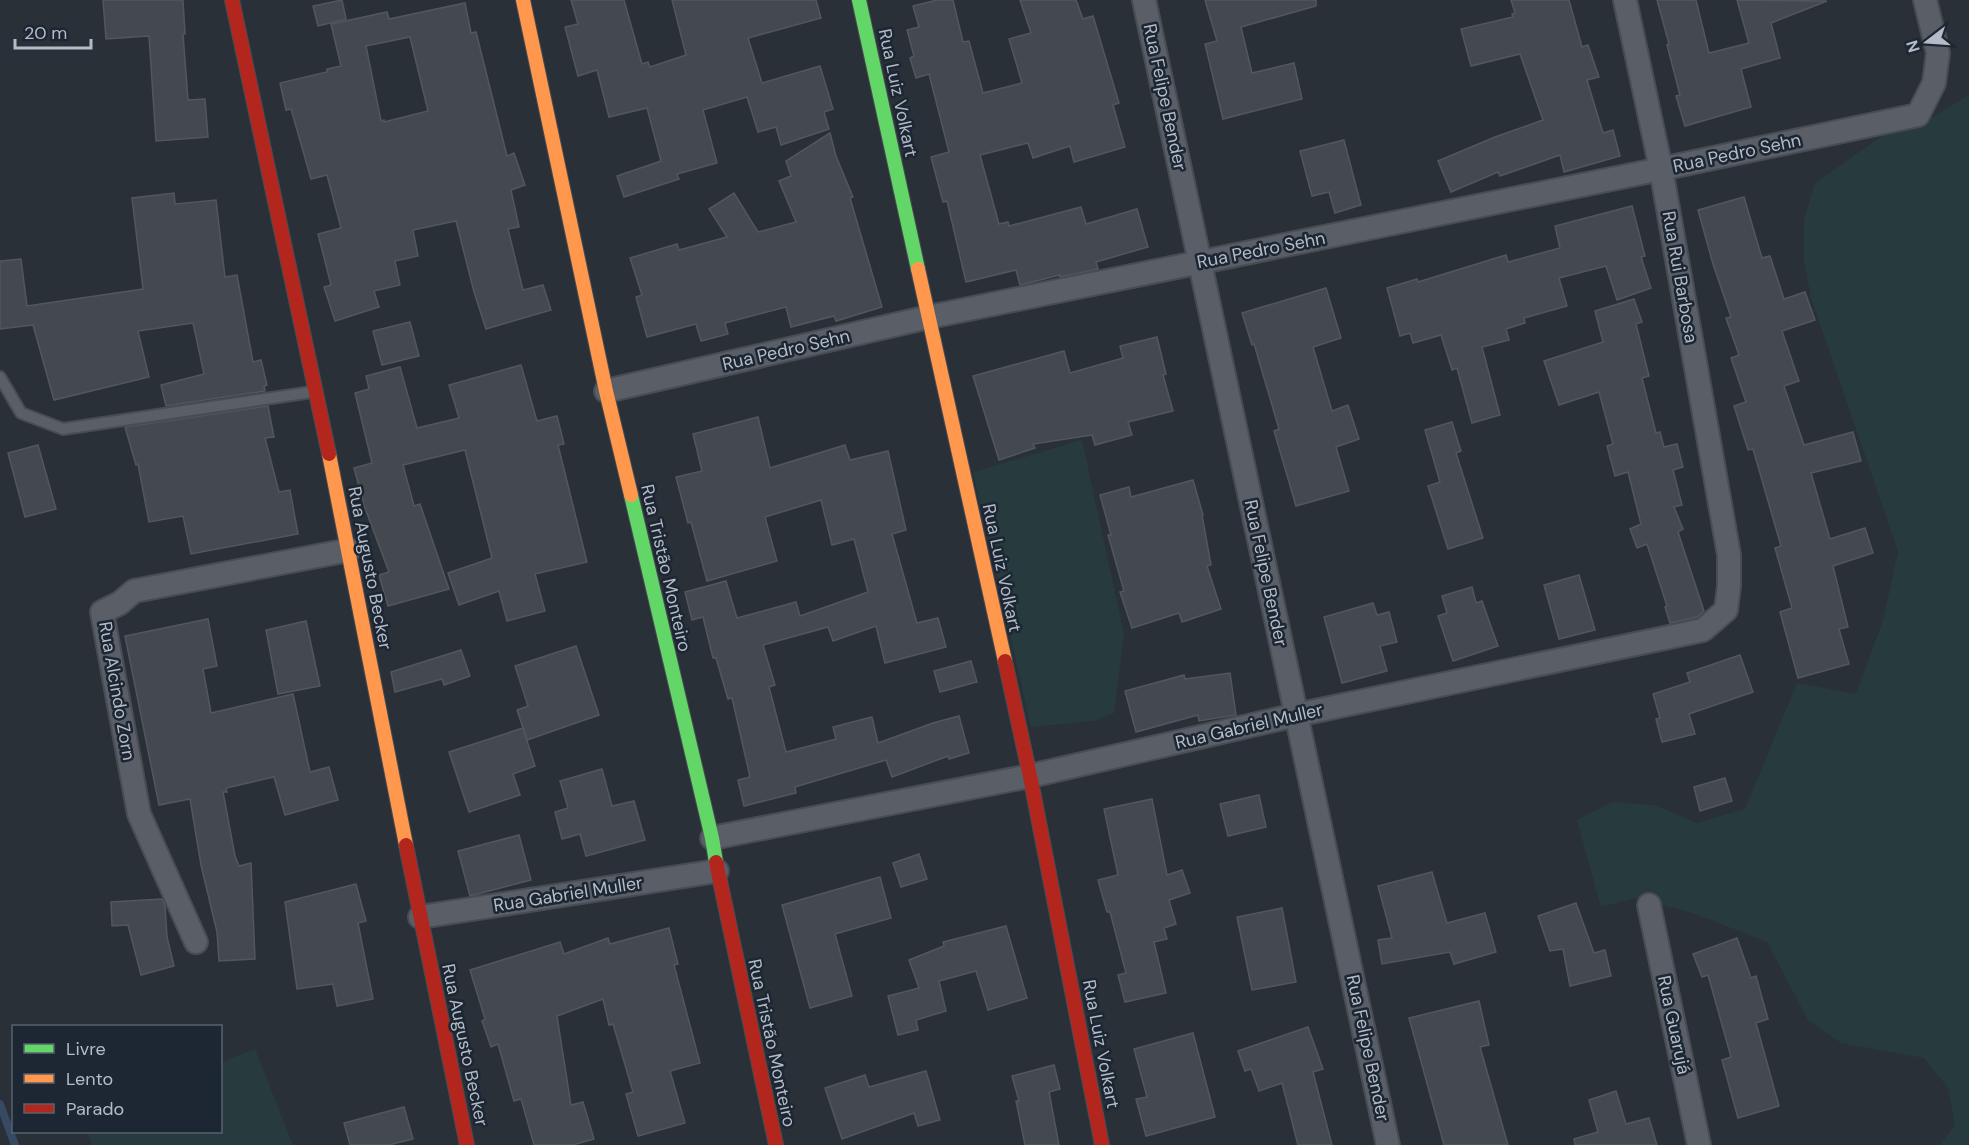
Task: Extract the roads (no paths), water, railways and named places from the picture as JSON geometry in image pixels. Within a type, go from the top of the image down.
[{"type":"street","name":"Rua Augusto Becker","points":[[232,0],[349,550],[467,1145]]},
{"type":"street","name":"Rua Tristão Monteiro","points":[[523,0],[606,391],[712,838],[717,871],[776,1145]]},
{"type":"street","name":"Rua Luiz Volkart","points":[[859,0],[1030,776],[1102,1145]]},
{"type":"street","name":"Rua Felipe Bender","points":[[1144,0],[1388,1145]]},
{"type":"street","name":"Rua Rui Barbosa","points":[[1625,0],[1661,169],[1729,555]]},
{"type":"street","name":"Rua Pedro Sehn","points":[[606,391],[929,317],[1918,115],[1934,83],[1938,53],[1925,0]]},
{"type":"street","name":"Rua Alcindo Zorn","points":[[196,942],[139,814],[102,612],[120,603],[134,591],[349,550]]},
{"type":"street","name":"Rua Gabriel Muller","points":[[712,838],[1030,776],[1296,715],[1703,630],[1726,610],[1729,555]]},
{"type":"street","name":"Rua Gabriel Muller","points":[[420,917],[717,871]]},
{"type":"street","name":"Rua Guarujá","points":[[1649,905],[1699,1145]]},
{"type":"lane","points":[[0,377],[21,412],[63,429],[315,391]]},
{"type":"waterway","points":[[0,1104],[15,1145]]}]
